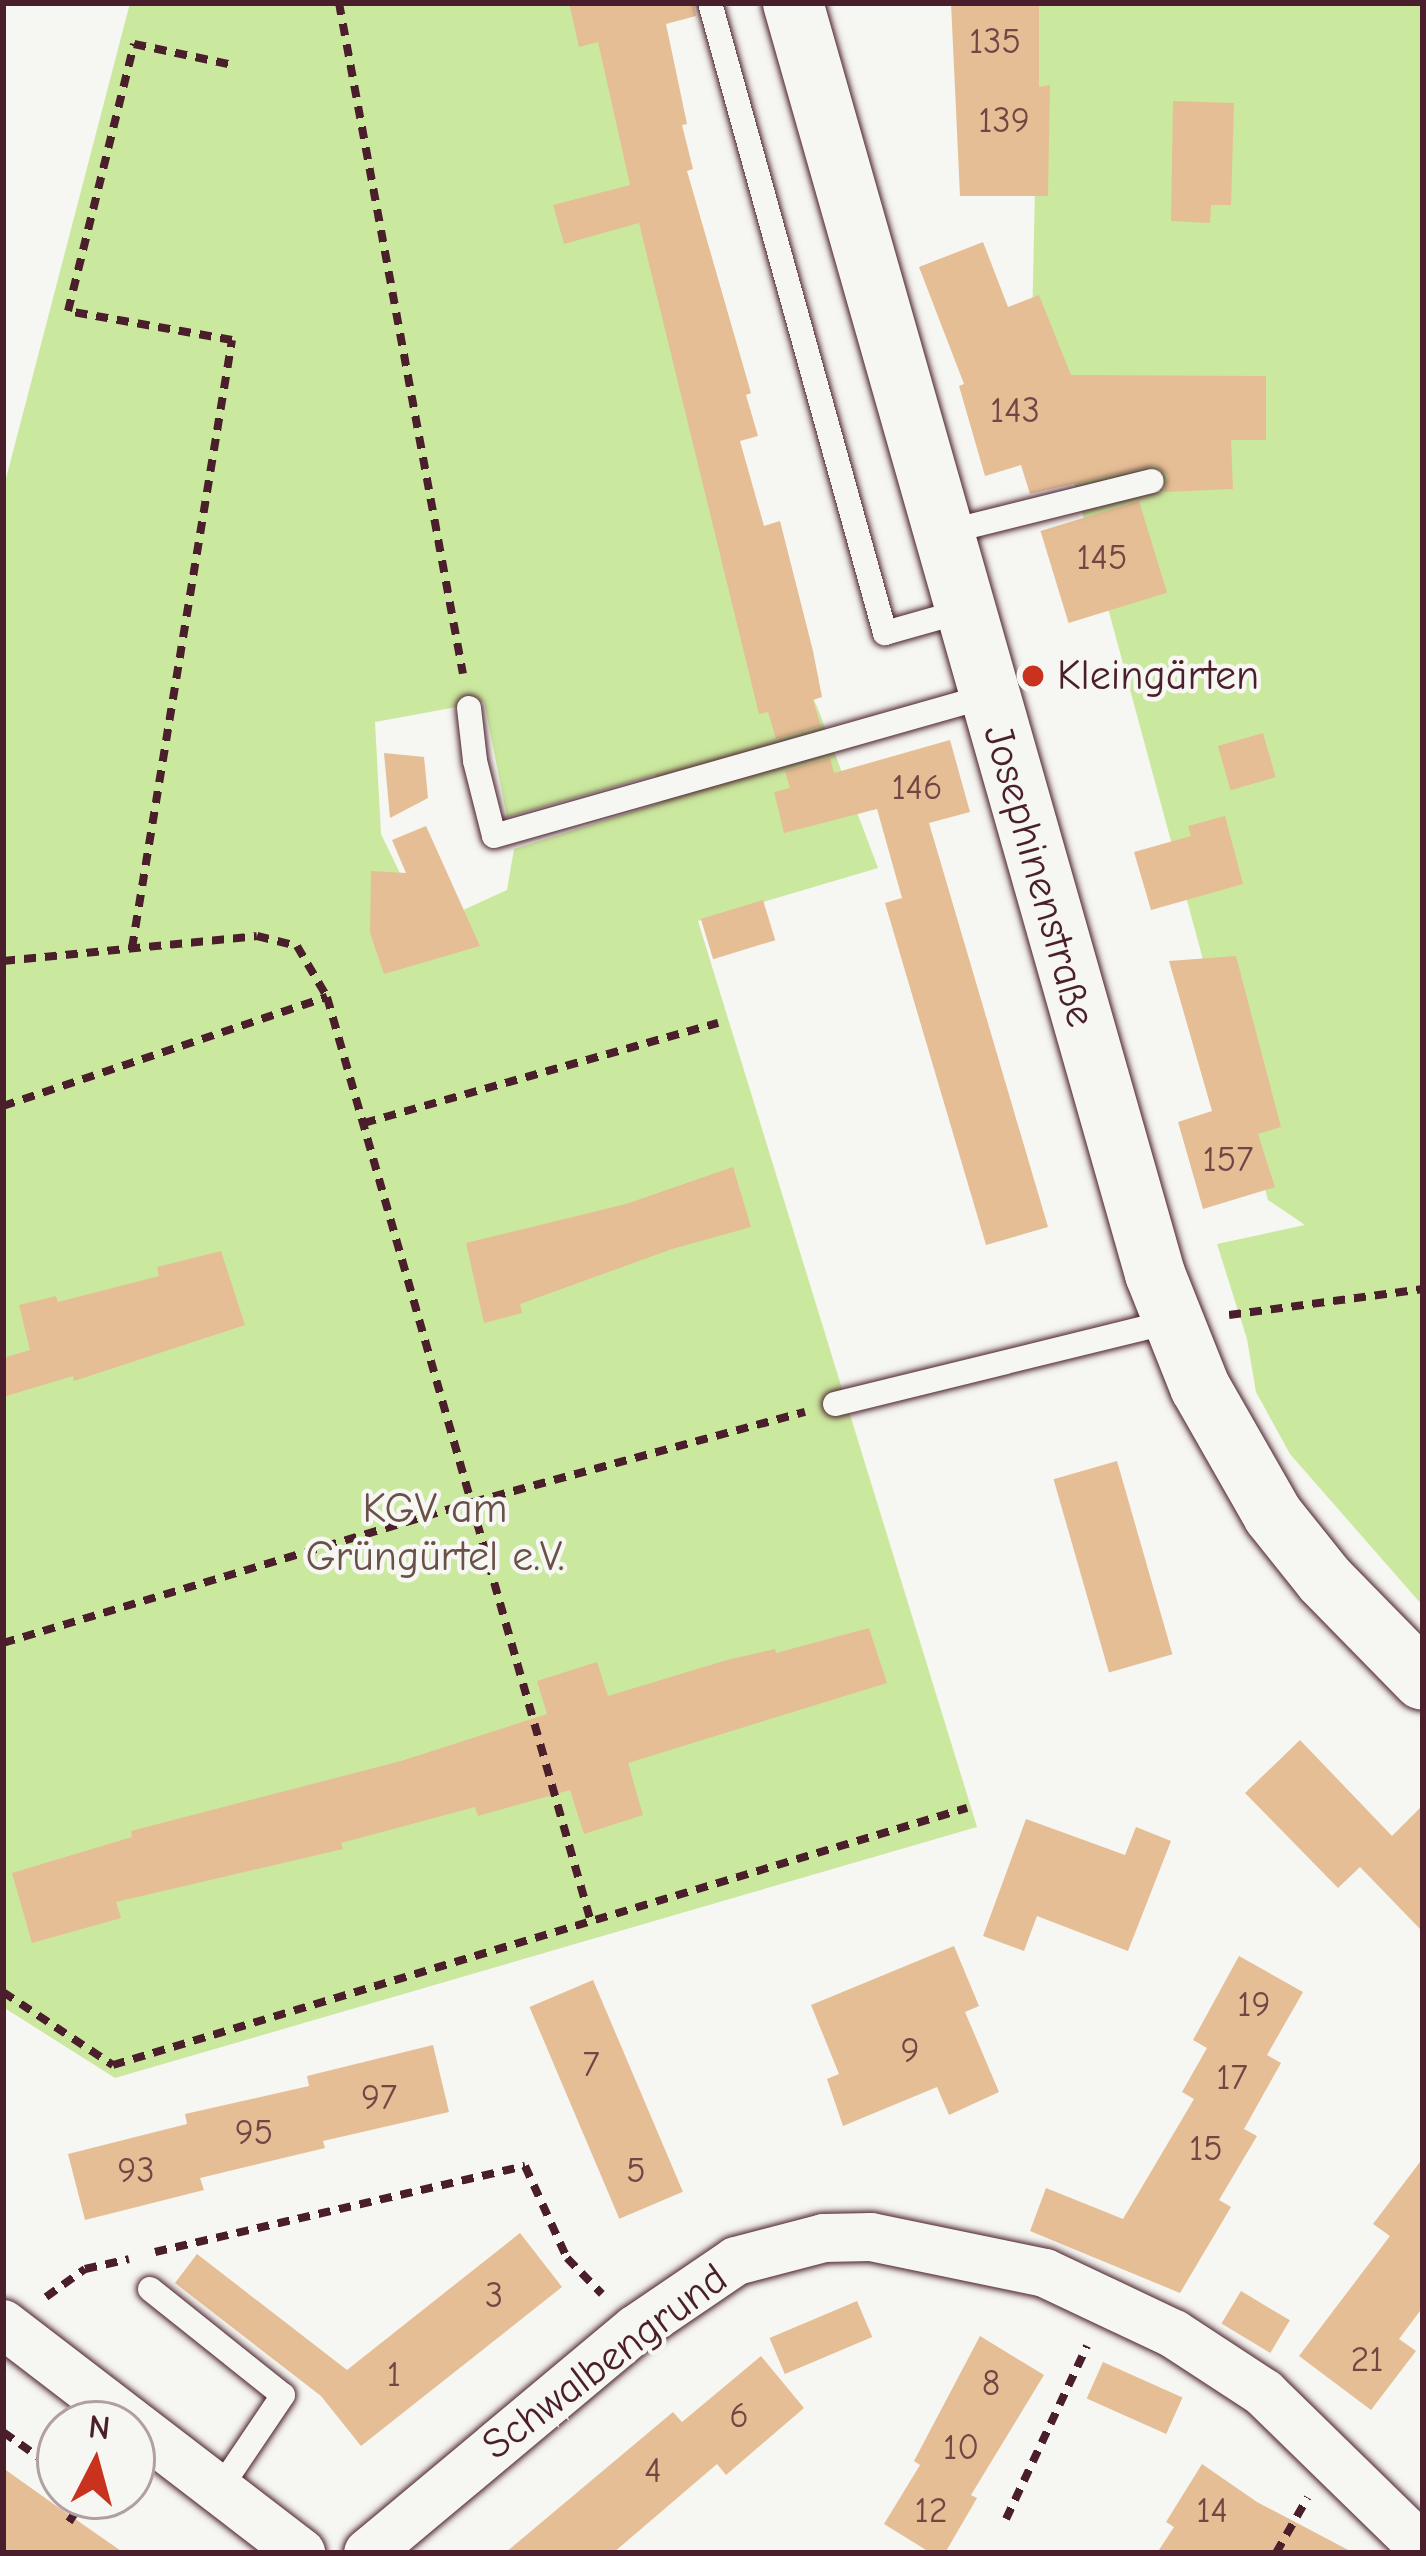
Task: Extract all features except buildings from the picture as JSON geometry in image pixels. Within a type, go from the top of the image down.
[{"type":"street","name":"Josephinenstraße","points":[[793,3],[987,696],[1173,1321],[1229,1445],[1273,1515],[1324,1579],[1423,1680]]},
{"type":"street","name":"Schwalbengrund","points":[[368,2553],[636,2329],[736,2261],[824,2238],[871,2237],[1045,2273],[1225,2363],[1264,2393],[1423,2548]]},
{"type":"street","points":[[5,2325],[301,2553]]},
{"type":"lane","points":[[710,3],[885,633],[963,611]]},
{"type":"lane","points":[[941,533],[1152,481]]},
{"type":"lane","points":[[469,708],[475,761],[494,836],[987,696]]},
{"type":"lane","points":[[835,1404],[1173,1321]]},
{"type":"lane","points":[[149,2289],[283,2395],[219,2490]]},
{"type":"path","points":[[339,3],[469,708]]},
{"type":"path","points":[[132,948],[232,340],[68,311],[134,44],[233,65]]},
{"type":"path","points":[[3,961],[257,936],[297,946],[327,997],[591,1922]]},
{"type":"path","points":[[3,1106],[327,997]]},
{"type":"path","points":[[364,1123],[718,1023]]},
{"type":"path","points":[[1173,1321],[1423,1289]]},
{"type":"path","points":[[3,1643],[473,1502],[835,1404]]},
{"type":"path","points":[[3,1992],[112,2065],[967,1808]]},
{"type":"path","points":[[5,2325],[85,2269],[525,2166],[567,2258],[636,2329]]},
{"type":"path","points":[[1006,2518],[1109,2302]]},
{"type":"path","points":[[3,2432],[36,2455]]},
{"type":"green space","name":"KGV am Grüngürtel e.V.","points":[[130,3],[607,3],[717,479],[818,709],[878,868],[698,921],[977,1827],[115,2078],[3,2007],[3,490]],"holes":[[[484,702],[507,817],[655,775],[663,802],[514,849],[507,890],[426,927],[381,834],[375,722]]]},
{"type":"green space","points":[[1039,3],[1423,3],[1423,1606],[1290,1454],[1256,1392],[1247,1339],[1217,1244],[1305,1225],[1268,1200],[1032,327]]},
{"type":"place","name":"Kleingärten","points":[[1033,676]]}]
